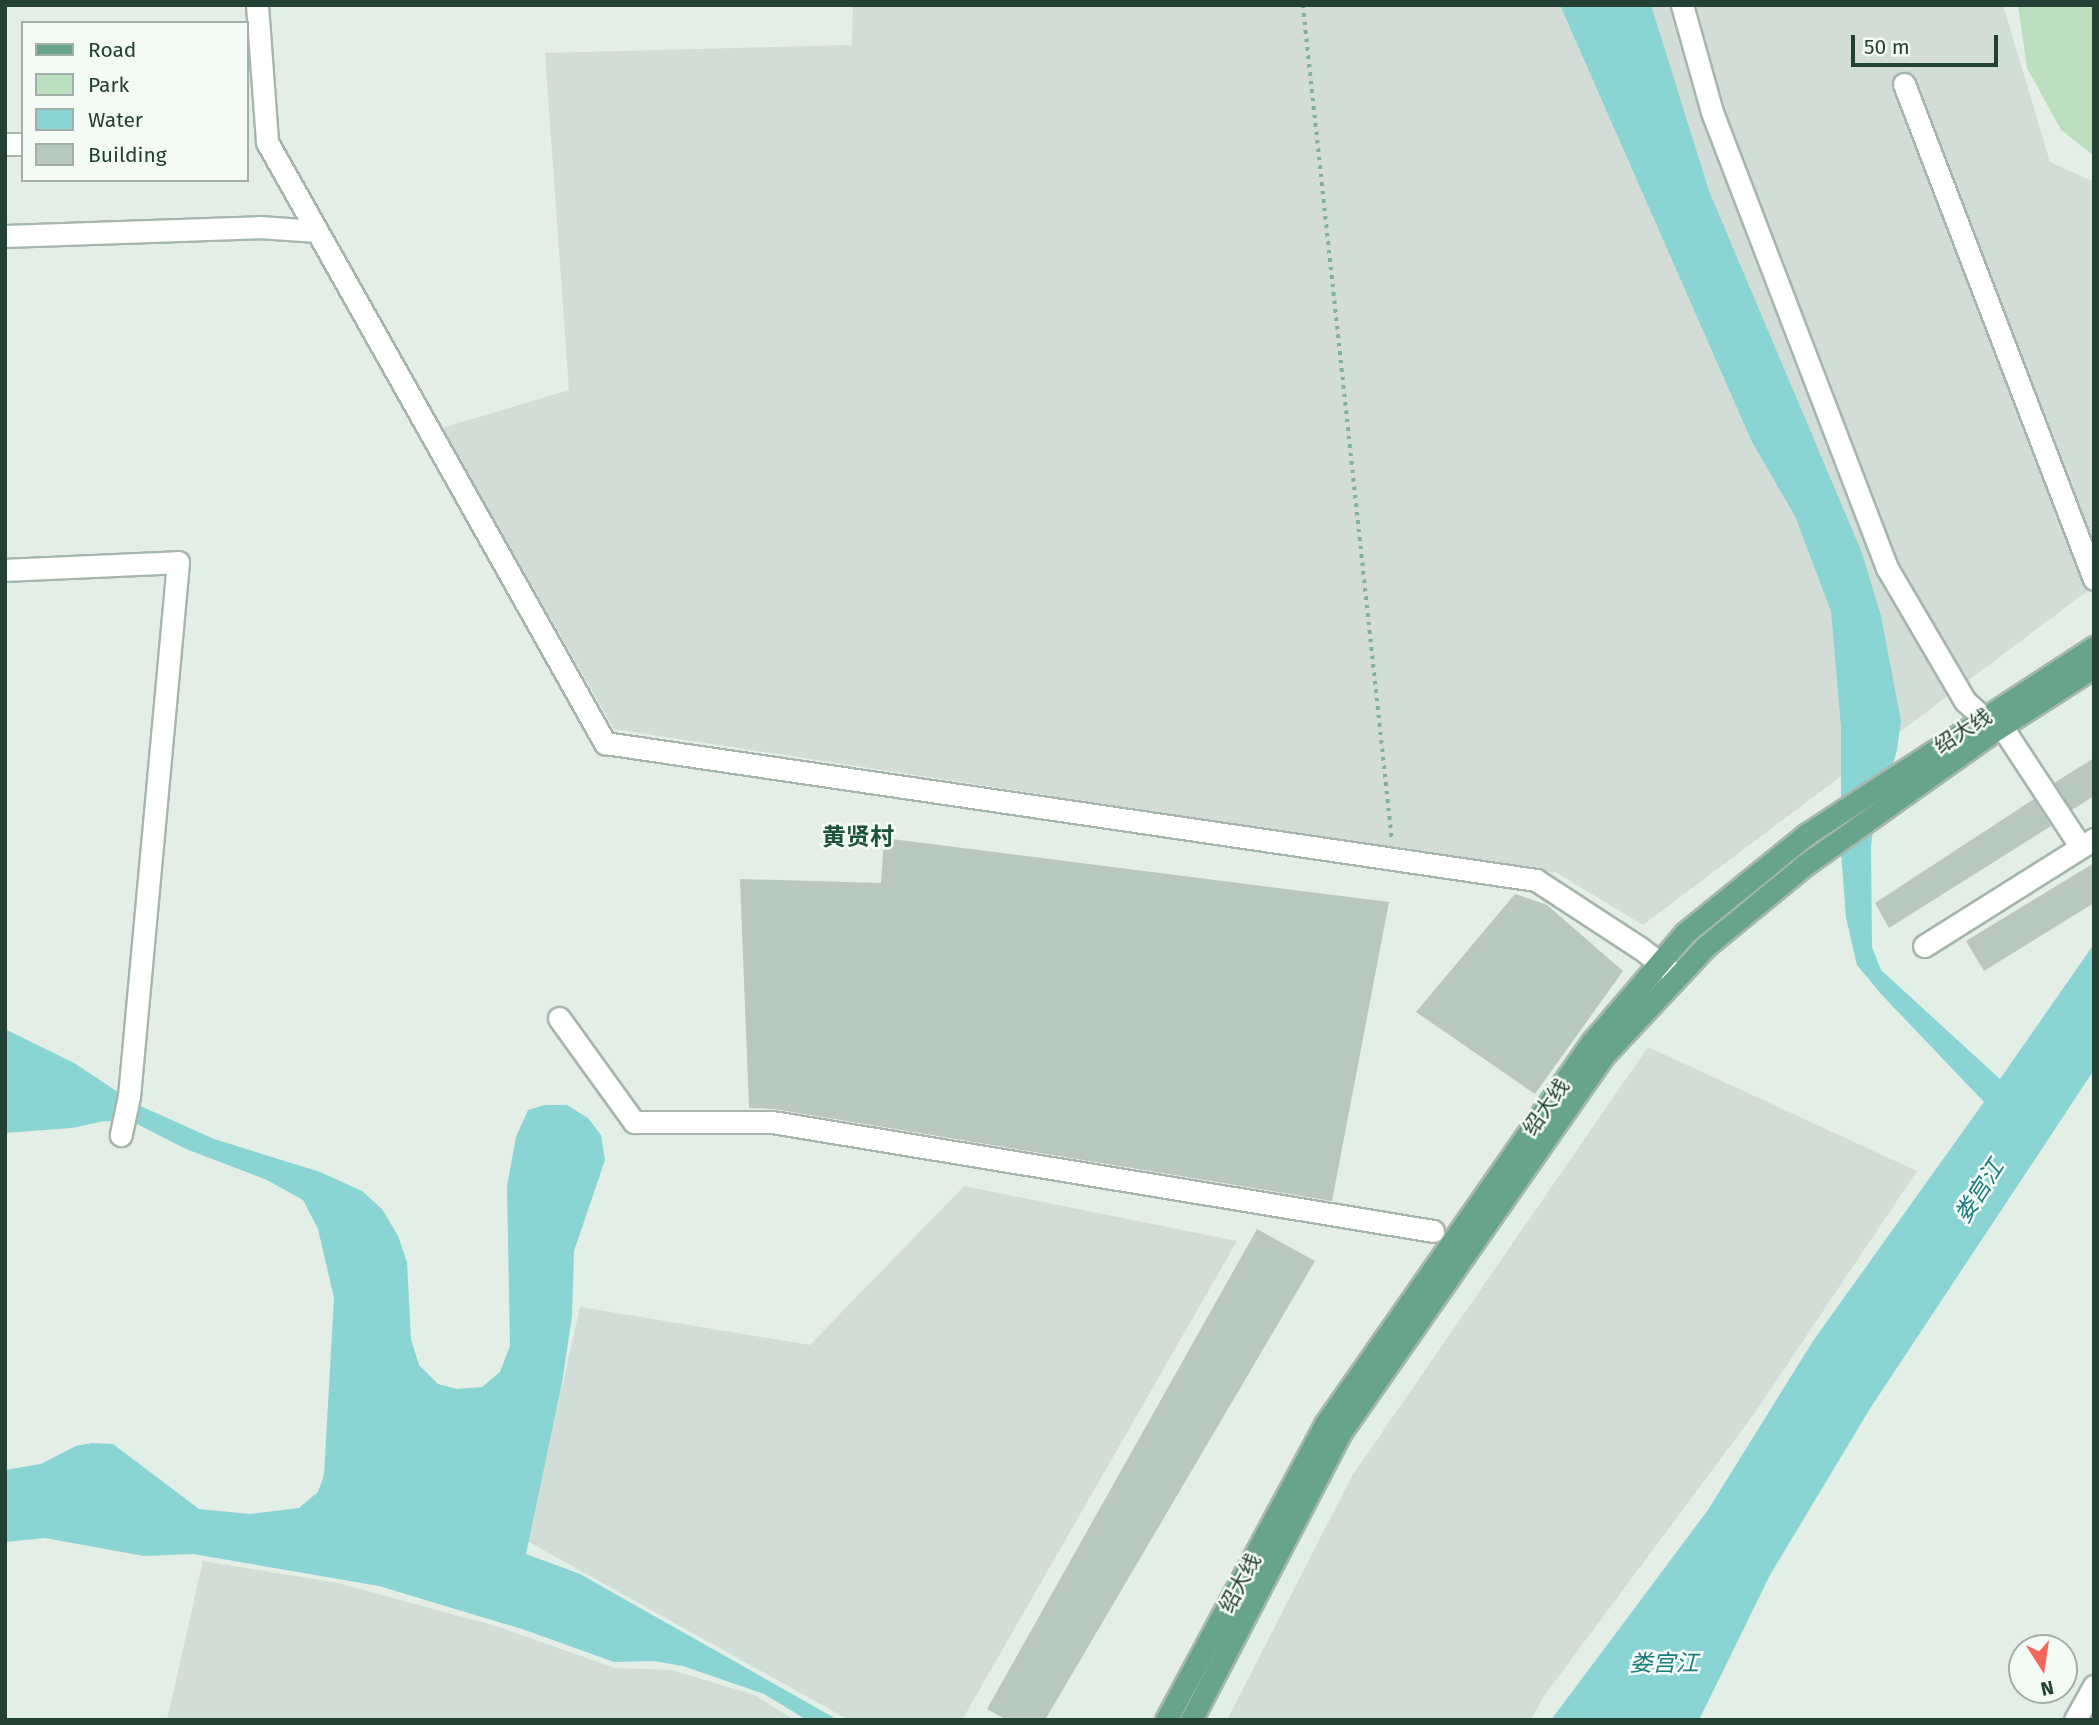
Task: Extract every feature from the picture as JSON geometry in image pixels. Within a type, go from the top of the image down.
[{"type":"main road","name":"绍大线","points":[[1191,1720],[1340,1432],[1605,1054],[1705,947],[1806,864],[1912,790],[1990,723],[2094,647]]},
{"type":"main road","name":"绍大线","points":[[1166,1720],[1326,1423],[1592,1042],[1685,933],[1807,834],[1910,765],[2094,667]]},
{"type":"street","points":[[257,5],[257,142],[317,231],[605,743],[1536,880],[1677,976]]},
{"type":"street","points":[[1682,5],[1712,112],[1887,568],[1965,701],[2006,733],[2087,843],[1924,946]]},
{"type":"street","points":[[1904,84],[2094,579]]},
{"type":"street","points":[[5,236],[259,227],[317,231]]},
{"type":"street","points":[[5,570],[178,562],[129,1096],[122,1130]]},
{"type":"street","points":[[559,1018],[634,1122],[772,1122],[1433,1231]]},
{"type":"street","points":[[2075,1720],[2094,1686]]},
{"type":"path","points":[[1303,5],[1394,859]]},
{"type":"shaded area","points":[[853,5],[2003,5],[2050,162],[2094,182],[2094,586],[1643,925],[1557,873],[614,729],[442,428],[569,390],[545,53],[852,45]]},
{"type":"shaded area","points":[[1648,1047],[1917,1171],[1754,1414],[1544,1696],[1531,1720],[1227,1720],[1352,1476]]},
{"type":"shaded area","points":[[964,1186],[1237,1241],[962,1720],[849,1720],[527,1541],[580,1307],[810,1345]]},
{"type":"shaded area","points":[[203,1561],[338,1583],[496,1626],[615,1668],[672,1670],[755,1695],[794,1720],[167,1720]]},
{"type":"green space","points":[[2018,5],[2094,5],[2094,156],[2061,130],[2027,68]]},
{"type":"water","name":"娄宫江","points":[[1560,5],[1651,5],[1709,191],[1862,553],[1881,616],[1901,721],[1897,750],[1873,830],[1871,847],[1872,947],[1881,970],[2000,1079],[2094,944],[2094,1070],[1871,1407],[1770,1575],[1699,1720],[1551,1720],[1708,1510],[1813,1341],[1984,1102],[1881,994],[1857,965],[1846,918],[1841,852],[1841,727],[1831,611],[1795,516],[1752,442]]},
{"type":"water","points":[[5,1029],[74,1063],[136,1104],[214,1139],[320,1172],[362,1191],[382,1209],[398,1236],[407,1262],[411,1339],[419,1365],[438,1384],[457,1389],[482,1387],[500,1372],[510,1346],[507,1186],[516,1137],[528,1110],[545,1105],[567,1105],[588,1118],[601,1135],[605,1160],[574,1251],[572,1316],[562,1383],[526,1554],[580,1574],[838,1720],[807,1720],[764,1694],[683,1666],[653,1661],[614,1662],[522,1629],[379,1586],[193,1554],[144,1556],[45,1538],[5,1542],[5,1470],[41,1464],[76,1446],[92,1443],[113,1444],[199,1509],[250,1514],[299,1508],[318,1492],[324,1475],[334,1298],[318,1229],[303,1200],[267,1180],[186,1149],[135,1123],[104,1121],[72,1128],[5,1133]]},
{"type":"building","points":[[2094,758],[2094,796],[2072,810],[2054,783]]},
{"type":"building","points":[[2034,799],[2051,826],[1889,928],[1875,903]]},
{"type":"building","points":[[884,838],[1389,902],[1332,1201],[774,1109],[749,1108],[740,879],[881,883]]},
{"type":"building","points":[[2094,863],[2094,903],[1984,971],[1966,941]]},
{"type":"building","points":[[1515,894],[1547,905],[1623,971],[1535,1094],[1416,1012]]},
{"type":"building","points":[[1257,1229],[1315,1261],[1045,1720],[1007,1720],[987,1709]]},
{"type":"district","name":"黄贤村","points":[[858,838]]}]
